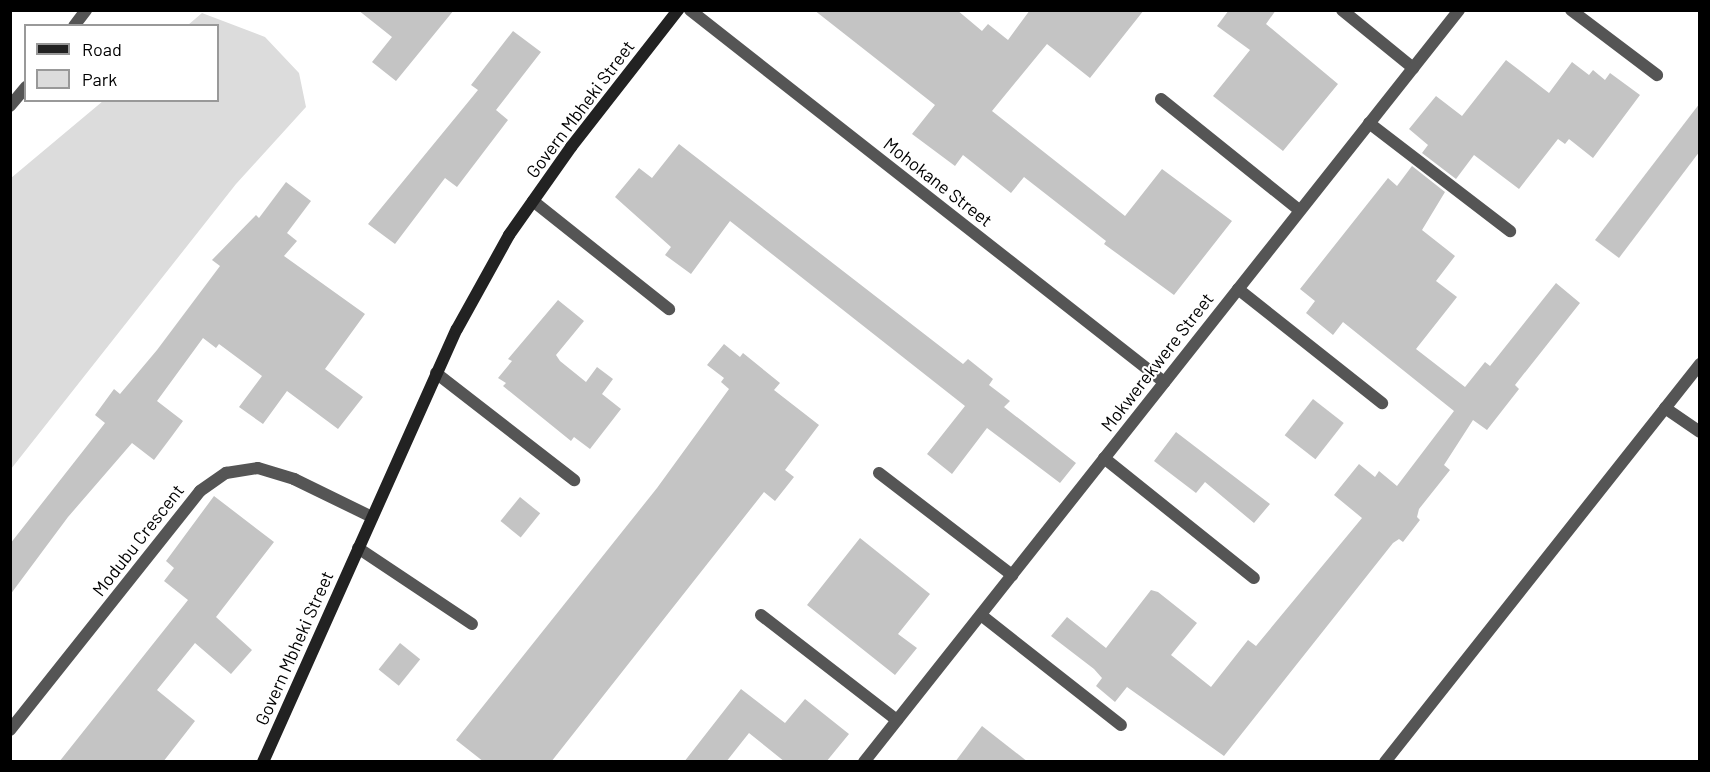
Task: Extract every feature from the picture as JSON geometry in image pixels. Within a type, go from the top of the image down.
[{"type":"street","points":[[76,24],[86,10]]},
{"type":"street","name":"Govern Mbheki Street","points":[[263,762],[436,373],[509,235],[678,10]]},
{"type":"street","name":"Mohokane Street","points":[[690,10],[1164,382]]},
{"type":"street","points":[[1342,10],[1413,68]]},
{"type":"street","name":"Mokwerekwere Street","points":[[864,762],[1458,10]]},
{"type":"street","points":[[1571,10],[1657,75]]},
{"type":"street","points":[[10,106],[24,89]]},
{"type":"street","points":[[1161,99],[1299,210]]},
{"type":"street","points":[[1369,123],[1510,231]]},
{"type":"street","name":"Govern Mbheki Street","points":[[533,201],[669,309]]},
{"type":"street","name":"Mokwerekwere Street","points":[[1238,289],[1382,403]]},
{"type":"street","points":[[1385,762],[1700,364]]},
{"type":"street","points":[[436,373],[574,480]]},
{"type":"street","points":[[1665,408],[1700,432]]},
{"type":"street","name":"Mokwerekwere Street","points":[[1104,458],[1254,578]]},
{"type":"street","name":"Modubu Crescent","points":[[10,730],[200,491],[226,473],[258,468],[294,479],[372,517]]},
{"type":"street","points":[[879,473],[1012,575]]},
{"type":"street","points":[[358,548],[472,624]]},
{"type":"street","points":[[761,615],[897,720]]},
{"type":"street","points":[[981,615],[1121,725]]},
{"type":"green space","points":[[202,13],[265,37],[299,73],[306,107],[236,184],[11,469],[11,178],[102,102],[219,102],[219,24],[189,24]]},
{"type":"building","points":[[358,10],[454,10],[396,81],[372,62],[392,37]]},
{"type":"building","points":[[814,10],[957,10],[982,31],[988,24],[1008,40],[1030,10],[1144,10],[1090,78],[1047,44],[992,111],[1125,216],[1162,169],[1232,221],[1174,295],[1104,244],[1106,241],[1024,177],[1011,193],[963,155],[955,166],[912,134],[935,105]]},
{"type":"building","points":[[1229,10],[1276,10],[1266,24],[1338,84],[1283,151],[1213,96],[1250,50],[1217,26]]},
{"type":"building","points":[[513,31],[541,52],[496,110],[508,120],[457,187],[445,178],[395,244],[368,224],[478,90],[471,85]]},
{"type":"building","points":[[1506,60],[1549,93],[1572,62],[1589,75],[1593,70],[1605,80],[1610,73],[1640,95],[1593,158],[1569,139],[1565,144],[1558,139],[1519,189],[1474,155],[1456,179],[1422,153],[1428,145],[1409,129],[1436,96],[1462,116]]},
{"type":"building","points":[[1700,103],[1700,151],[1619,258],[1595,240]]},
{"type":"building","points":[[679,144],[963,364],[968,359],[993,379],[989,385],[1010,401],[1004,407],[1076,463],[1060,483],[987,428],[952,474],[927,454],[965,406],[730,221],[691,274],[665,255],[671,247],[615,197],[639,168],[652,178]]},
{"type":"building","points":[[1412,166],[1445,192],[1422,230],[1455,256],[1436,281],[1457,297],[1416,349],[1465,387],[1485,362],[1490,366],[1556,283],[1580,303],[1515,385],[1519,389],[1487,430],[1473,420],[1444,465],[1450,470],[1419,509],[1417,517],[1420,520],[1403,542],[1399,539],[1393,543],[1224,756],[1127,687],[1115,702],[1096,686],[1102,678],[1094,669],[1051,636],[1067,617],[1106,648],[1151,590],[1158,592],[1197,623],[1171,655],[1211,687],[1248,640],[1256,646],[1362,518],[1334,495],[1359,464],[1375,477],[1379,471],[1397,486],[1454,411],[1343,322],[1333,335],[1306,313],[1315,301],[1300,289],[1388,178],[1397,186]]},
{"type":"building","points":[[286,182],[311,201],[287,233],[297,241],[284,256],[365,314],[325,369],[363,397],[338,429],[287,391],[263,424],[239,407],[262,376],[219,344],[216,348],[203,338],[157,401],[183,421],[154,460],[132,443],[68,517],[10,595],[10,544],[105,423],[95,415],[114,389],[120,394],[157,350],[220,266],[212,260],[256,215],[259,218]]},
{"type":"building","points":[[558,300],[584,321],[556,355],[586,382],[597,367],[613,379],[602,394],[621,409],[590,449],[574,437],[571,441],[503,386],[506,383],[498,378],[512,361],[508,359]]},
{"type":"building","points":[[724,344],[740,357],[743,353],[780,383],[774,390],[819,425],[785,470],[794,477],[775,501],[764,492],[551,762],[484,762],[456,740],[657,488],[729,389],[721,382],[724,378],[707,365]]},
{"type":"building","points":[[1313,399],[1344,423],[1315,459],[1285,435]]},
{"type":"building","points":[[1176,432],[1270,504],[1254,523],[1205,482],[1196,493],[1154,461]]},
{"type":"building","points":[[214,496],[274,542],[216,617],[252,650],[231,674],[195,643],[157,690],[195,721],[163,762],[59,762],[188,600],[164,581],[174,568],[166,561]]},
{"type":"building","points":[[520,497],[540,513],[521,537],[500,521]]},
{"type":"building","points":[[860,538],[930,594],[898,634],[917,648],[895,675],[807,605]]},
{"type":"building","points":[[400,643],[420,659],[399,686],[379,669]]},
{"type":"building","points":[[741,689],[785,723],[805,699],[849,734],[826,762],[785,762],[749,733],[726,762],[684,762]]},
{"type":"building","points":[[982,726],[1028,762],[955,762]]}]
